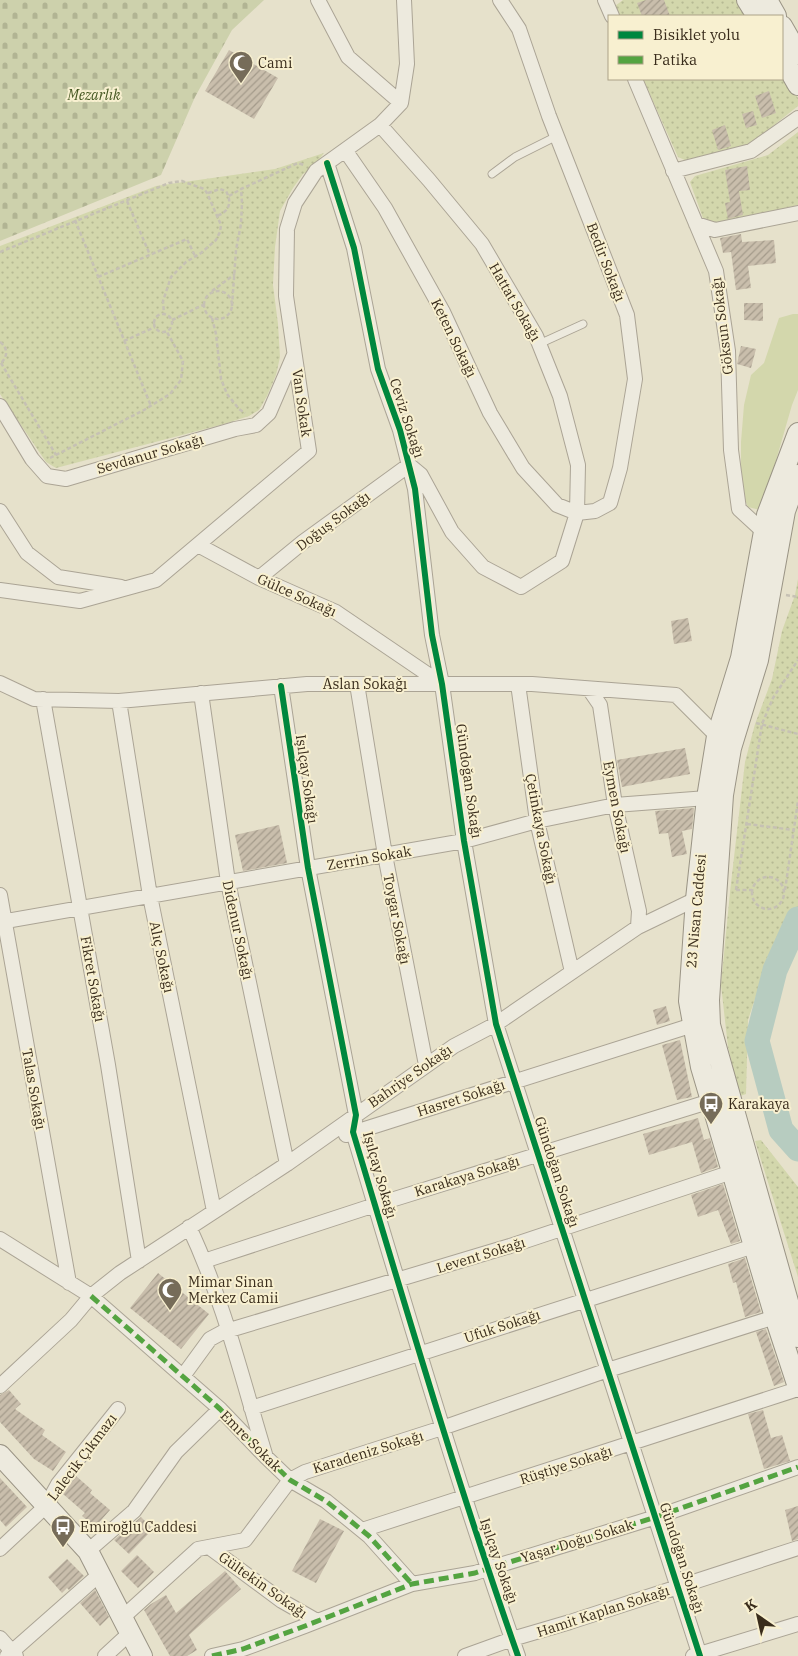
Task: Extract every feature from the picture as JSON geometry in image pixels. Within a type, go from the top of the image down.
[{"type":"street","points":[[318,0],[348,57],[401,103]]},
{"type":"street","points":[[401,103],[407,64],[404,0]]},
{"type":"street","name":"Bedir Sokağı","points":[[500,0],[519,29],[556,136],[627,315],[635,379],[620,468],[610,503],[594,511],[577,513]]},
{"type":"street","points":[[747,0],[756,15]]},
{"type":"street","points":[[767,0],[775,15]]},
{"type":"street","points":[[609,1],[612,15]]},
{"type":"street","points":[[783,28],[798,54]]},
{"type":"street","points":[[783,60],[798,84]]},
{"type":"street","name":"Göksun Sokağı","points":[[635,80],[716,271],[728,350],[731,450],[739,509],[772,535]]},
{"type":"street","name":"Van Sokak","points":[[0,590],[80,601],[156,580],[309,451],[286,296],[287,229],[295,203],[322,167],[380,125],[401,103]]},
{"type":"street","points":[[673,171],[751,151],[798,118]]},
{"type":"street","name":"Hattat Sokağı","points":[[380,125],[482,244],[539,344],[560,396],[578,465],[577,513],[562,561],[521,587],[483,567],[452,532],[421,475],[409,465]]},
{"type":"street","name":"Keten Sokağı","points":[[345,150],[385,208],[443,312],[490,413],[523,468],[557,504],[577,513]]},
{"type":"street","name":"Ceviz Sokağı","points":[[322,167],[354,248],[378,369],[400,430],[415,489],[432,635],[442,684]]},
{"type":"street","points":[[696,224],[715,230],[798,213]]},
{"type":"street","points":[[259,423],[269,413],[295,354]]},
{"type":"street","name":"Sevdanur Sokağı","points":[[0,406],[32,459],[48,476],[66,479],[259,423]]},
{"type":"street","name":"23 Nisan Caddesi","points":[[798,433],[767,515],[772,535],[758,660],[730,748],[723,795],[709,1000],[710,1025],[798,1337]]},
{"type":"street","name":"Doğuş Sokağı","points":[[259,578],[303,542],[409,465]]},
{"type":"street","name":"23 Nisan Caddesi","points":[[798,475],[772,535],[741,658],[717,736],[707,798],[696,899],[689,1000],[701,1067],[798,1388]]},
{"type":"street","points":[[0,511],[27,553],[58,577],[127,588]]},
{"type":"street","name":"Gülce Sokağı","points":[[198,545],[259,578],[336,612],[442,684]]},
{"type":"street","name":"Aslan Sokağı","points":[[0,683],[34,699],[120,701],[307,684],[518,684],[676,695],[717,736]]},
{"type":"street","name":"Toygar Sokağı","points":[[356,684],[385,855],[426,1065]]},
{"type":"street","name":"Gündoğan Sokağı","points":[[442,684],[464,841],[496,1024],[679,1586],[697,1655]]},
{"type":"street","name":"Çetinkaya Sokağı","points":[[518,684],[538,821],[572,972]]},
{"type":"street","name":"Işılçay Sokağı","points":[[281,686],[308,868],[356,1115],[353,1132],[442,1428],[487,1569],[518,1656]]},
{"type":"street","name":"Eymen Sokağı","points":[[589,689],[600,705],[615,805],[638,911],[638,927]]},
{"type":"street","name":"Didenur Sokağı","points":[[200,694],[228,882],[287,1164]]},
{"type":"street","name":"Fikret Sokağı","points":[[43,699],[108,1065],[139,1261]]},
{"type":"street","name":"Alıç Sokağı","points":[[120,701],[150,896],[214,1211]]},
{"type":"street","name":"Zerrin Sokak","points":[[2,922],[464,841],[538,821],[615,805],[707,798]]},
{"type":"street","name":"Talas Sokağı","points":[[0,895],[2,922],[69,1282]]},
{"type":"street","name":"Bahriye Sokağı","points":[[0,1386],[71,1320],[91,1296],[120,1272],[287,1164],[454,1046],[496,1024],[638,927],[696,899],[716,895]]},
{"type":"street","name":"Hasret Sokağı","points":[[314,1144],[693,1025]]},
{"type":"street","name":"Karakaya Sokağı","points":[[204,1261],[375,1205],[711,1102],[722,1091],[729,1089]]},
{"type":"street","name":"Levent Sokağı","points":[[182,1376],[210,1339],[227,1330],[562,1229],[732,1172]]},
{"type":"street","points":[[189,1227],[204,1261],[266,1457]]},
{"type":"street","name":"Emre Sokak","points":[[0,1239],[91,1296],[220,1409],[290,1480],[326,1501],[369,1536],[412,1584]]},
{"type":"street","name":"Ufuk Sokağı","points":[[251,1408],[419,1352],[754,1246]]},
{"type":"street","name":"Karadeniz Sokağı","points":[[105,1656],[127,1625],[198,1549],[245,1540],[290,1480],[305,1472],[442,1428],[608,1370],[775,1317]]},
{"type":"street","name":"Rüştiye Sokağı","points":[[362,1530],[798,1388]]},
{"type":"street","name":"Lalecik Çıkmazı","points":[[0,1549],[46,1506],[58,1484],[118,1409]]},
{"type":"street","points":[[88,1551],[134,1511],[176,1452],[220,1409]]},
{"type":"street","points":[[1,1457],[88,1551],[142,1656]]},
{"type":"street","name":"Yaşar Doğu Sokak","points":[[212,1656],[243,1649],[412,1584],[475,1573],[656,1517],[798,1467]]},
{"type":"street","name":"Gültekin Sokağı","points":[[209,1547],[282,1601],[317,1621]]},
{"type":"street","name":"Hamit Kaplan Sokağı","points":[[465,1656],[512,1639],[798,1548]]},
{"type":"street","points":[[0,1638],[12,1655],[100,1574]]},
{"type":"street","points":[[697,1655],[798,1624]]},
{"type":"lane","points":[[492,174],[515,157],[556,136]]},
{"type":"lane","points":[[539,344],[583,324]]},
{"type":"path","points":[[229,196],[298,163],[322,167]]},
{"type":"path","points":[[0,252],[169,183],[182,181],[197,186],[208,193],[221,224],[220,232],[216,240],[186,262],[171,277],[163,301],[164,314]]},
{"type":"path","points":[[208,193],[220,189],[226,191],[229,196],[230,204],[228,209],[217,216]]},
{"type":"path","points":[[235,274],[206,297],[205,312],[212,318],[221,320],[225,318],[229,315],[232,306],[235,274],[236,250],[241,224],[241,189]]},
{"type":"path","points":[[127,200],[150,255]]},
{"type":"path","points":[[75,220],[151,406]]},
{"type":"path","points":[[98,277],[187,239],[195,256]]},
{"type":"path","points":[[209,294],[214,291],[223,292],[230,298],[232,306]]},
{"type":"path","points":[[172,320],[204,305]]},
{"type":"path","points":[[164,314],[172,320],[172,328],[167,332],[159,332],[155,327],[156,318],[164,314]]},
{"type":"path","points":[[212,318],[216,334],[221,379],[227,394],[239,409],[259,423]]},
{"type":"path","points":[[124,341],[155,327]]},
{"type":"path","points":[[37,464],[151,406],[170,394],[180,380],[183,361],[167,332]]},
{"type":"path","points":[[0,342],[4,345],[6,352],[6,357],[1,363],[56,455]]},
{"type":"path","points":[[736,890],[762,724],[774,698],[798,660]]},
{"type":"path","points":[[740,719],[798,734]]},
{"type":"path","points":[[784,896],[783,886],[771,877],[761,878],[752,890],[754,901],[768,909],[778,906],[784,896],[798,801]]},
{"type":"path","points":[[746,824],[794,830]]},
{"type":"green space","name":"Mezarlık","points":[[0,0],[264,0],[232,30],[195,97],[161,175],[0,241]]},
{"type":"green space","points":[[623,0],[742,0],[750,15],[619,15],[615,6]]},
{"type":"green space","points":[[783,70],[798,98],[798,106],[744,149],[687,161],[678,157],[643,80],[783,80]]},
{"type":"green space","points":[[798,132],[798,205],[715,224],[704,221],[690,182],[695,176],[768,155]]},
{"type":"green space","points":[[324,153],[312,169],[303,174],[280,211],[275,247],[273,285],[280,357],[276,375],[259,410],[249,416],[224,424],[56,468],[46,462],[0,394],[0,246],[156,186],[275,169]]},
{"type":"green space","points":[[798,314],[798,390],[760,510],[748,507],[741,491],[741,442],[744,405],[751,375],[764,363],[779,318]]},
{"type":"green space","points":[[798,579],[798,908],[764,972],[748,1020],[746,1094],[740,1096],[728,1047],[721,985],[730,892],[745,762],[755,724],[772,679],[782,631],[795,595]]},
{"type":"green space","points":[[761,1140],[798,1187],[798,1277],[755,1141]]},
{"type":"building","points":[[646,0],[664,0],[670,15],[642,15],[637,3]]},
{"type":"building","name":"Cami","points":[[229,50],[278,78],[254,119],[205,91]]},
{"type":"building","points":[[769,91],[776,113],[762,118],[755,96]]},
{"type":"building","points":[[753,111],[757,125],[746,128],[742,114]]},
{"type":"building","points":[[725,125],[731,146],[718,150],[712,130]]},
{"type":"building","points":[[747,166],[750,190],[739,191],[743,215],[728,219],[725,203],[730,202],[725,170]]},
{"type":"building","points":[[741,234],[742,242],[774,240],[776,263],[748,266],[751,288],[736,290],[731,252],[723,253],[720,238]]},
{"type":"building","points":[[744,303],[763,303],[763,321],[744,320]]},
{"type":"building","points":[[741,346],[756,349],[751,368],[737,364]]},
{"type":"building","points":[[688,618],[692,641],[674,644],[671,621]]},
{"type":"building","points":[[685,748],[690,774],[622,787],[617,760]]},
{"type":"building","points":[[694,808],[692,829],[682,831],[687,854],[672,857],[668,833],[659,834],[655,811]]},
{"type":"building","points":[[279,825],[287,863],[243,871],[235,835]]},
{"type":"building","points":[[666,1006],[670,1021],[657,1025],[653,1010]]},
{"type":"building","points":[[680,1040],[692,1097],[677,1100],[662,1045]]},
{"type":"building","points":[[698,1118],[704,1140],[710,1138],[718,1167],[701,1173],[692,1142],[649,1155],[643,1134]]},
{"type":"building","points":[[723,1184],[740,1241],[731,1244],[718,1210],[698,1217],[691,1195]]},
{"type":"building","points":[[745,1258],[761,1312],[745,1317],[736,1282],[733,1283],[728,1264]]},
{"type":"building","name":"Mimar Sinan Merkez Camii","points":[[158,1273],[209,1314],[181,1349],[130,1308]]},
{"type":"building","points":[[766,1329],[784,1382],[774,1386],[756,1332]]},
{"type":"building","points":[[9,1390],[21,1404],[15,1409],[45,1430],[42,1435],[66,1452],[53,1471],[34,1459],[0,1422],[0,1395]]},
{"type":"building","points":[[763,1410],[771,1438],[782,1435],[790,1461],[764,1469],[748,1414]]},
{"type":"building","points":[[76,1476],[92,1490],[90,1493],[110,1510],[95,1527],[82,1516],[85,1513],[63,1494]]},
{"type":"building","points":[[0,1478],[27,1507],[6,1527],[0,1520]]},
{"type":"building","points":[[798,1506],[798,1539],[792,1541],[785,1510]]},
{"type":"building","points":[[141,1517],[153,1529],[129,1554],[114,1540]]},
{"type":"building","points":[[320,1519],[344,1531],[316,1583],[292,1571]]},
{"type":"building","points":[[137,1555],[154,1572],[138,1588],[121,1571]]},
{"type":"building","points":[[67,1559],[84,1576],[69,1590],[67,1588],[62,1593],[48,1577]]},
{"type":"building","points":[[225,1571],[241,1589],[189,1635],[197,1650],[187,1656],[170,1656],[144,1610],[166,1595],[176,1613]]},
{"type":"building","points":[[95,1590],[109,1617],[100,1626],[80,1603]]},
{"type":"waterway","points":[[798,919],[775,970],[757,1041],[781,1130],[798,1149]]},
{"type":"marked path","points":[[91,1296],[220,1409],[290,1480],[326,1501],[369,1536],[412,1584]]},
{"type":"marked path","points":[[212,1656],[243,1649],[412,1584],[475,1573],[656,1517],[798,1467]]},
{"type":"cycle path","points":[[327,163],[354,248],[378,369],[400,430],[415,489],[432,635],[442,684],[464,841],[496,1024],[700,1656]]},
{"type":"cycle path","points":[[281,686],[308,868],[356,1115],[353,1132],[453,1461],[518,1656]]},
{"type":"place","name":"Cami","points":[[241,84]]},
{"type":"place","name":"Karakaya","points":[[711,1125]]},
{"type":"place","name":"Mimar Sinan Merkez Camii","points":[[170,1311]]},
{"type":"place","name":"Emiroğlu Caddesi","points":[[63,1548]]}]
